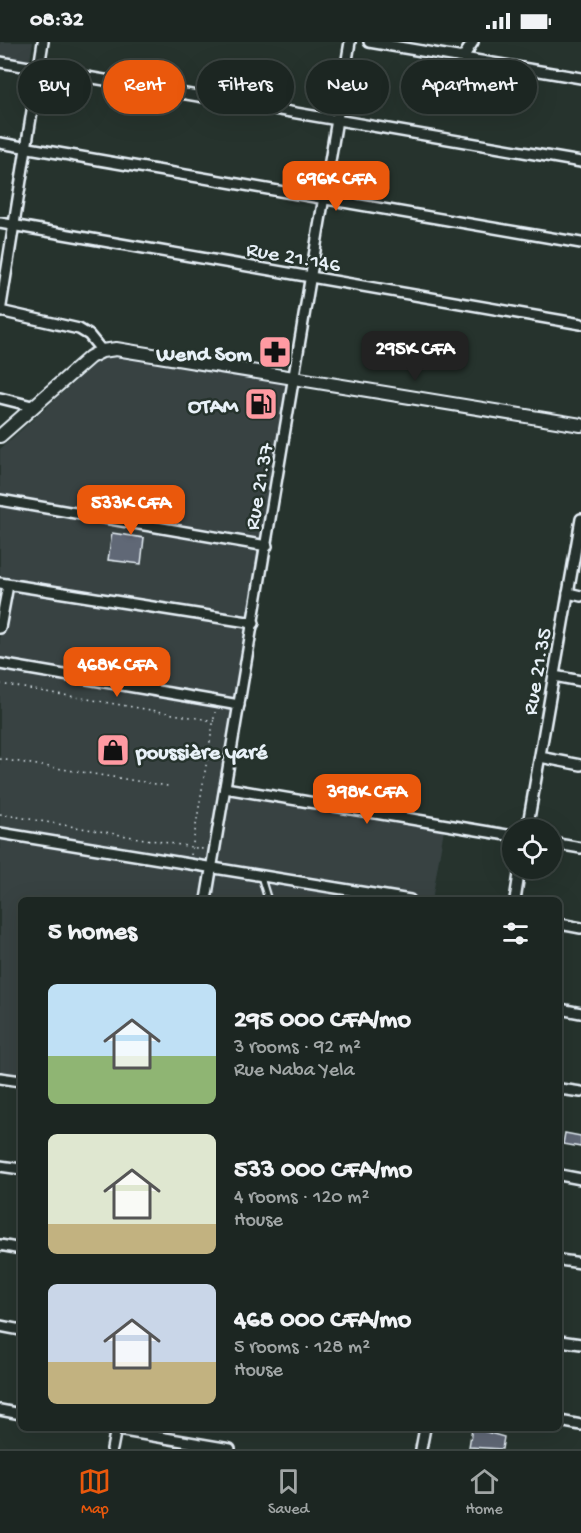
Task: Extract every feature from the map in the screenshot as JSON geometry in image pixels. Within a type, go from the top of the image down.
[{"type":"street","points":[[40,60],[43,42]]},
{"type":"street","name":"Rue 21.37","points":[[207,897],[296,378],[350,42]]},
{"type":"street","points":[[369,42],[581,78]]},
{"type":"street","points":[[463,57],[473,42]]},
{"type":"street","points":[[0,62],[18,65]]},
{"type":"street","points":[[91,77],[581,162]]},
{"type":"street","points":[[31,114],[0,311],[79,329],[89,335],[102,351]]},
{"type":"street","points":[[0,143],[581,243]]},
{"type":"street","name":"Rue 21.146","points":[[0,223],[581,324]]},
{"type":"street","points":[[0,436],[90,357],[102,351],[133,350],[581,425]]},
{"type":"street","points":[[0,398],[32,406]]},
{"type":"street","points":[[0,500],[267,546]]},
{"type":"street","name":"Rue 21.35","points":[[529,819],[581,519]]},
{"type":"street","points":[[0,628],[4,584],[254,623]]},
{"type":"street","points":[[568,593],[581,596]]},
{"type":"street","points":[[0,664],[239,705]]},
{"type":"street","points":[[554,676],[581,681]]},
{"type":"street","points":[[540,758],[581,765]]},
{"type":"street","points":[[225,788],[502,834]]},
{"type":"street","points":[[0,833],[391,897]]},
{"type":"street","points":[[562,845],[581,848]]},
{"type":"street","points":[[515,897],[518,879]]},
{"type":"street","points":[[562,924],[581,928]]},
{"type":"street","points":[[562,1009],[581,1013]]},
{"type":"street","points":[[0,1078],[18,1081]]},
{"type":"street","points":[[562,1089],[581,1092]]},
{"type":"street","points":[[0,1166],[18,1169]]},
{"type":"street","points":[[562,1175],[581,1179]]},
{"type":"street","points":[[0,1245],[18,1248]]},
{"type":"street","points":[[562,1260],[581,1263]]},
{"type":"street","points":[[0,1326],[18,1329]]},
{"type":"street","points":[[562,1341],[581,1344]]},
{"type":"street","points":[[0,1410],[18,1413]]},
{"type":"street","points":[[562,1421],[581,1425]]},
{"type":"street","points":[[112,1449],[113,1431]]},
{"type":"street","points":[[130,1431],[230,1449]]},
{"type":"street","points":[[421,1449],[424,1431]]},
{"type":"lane","points":[[261,876],[267,897]]},
{"type":"path","points":[[0,684],[214,721]]},
{"type":"path","points":[[189,865],[217,701]]},
{"type":"path","points":[[0,759],[168,786]]},
{"type":"path","points":[[0,814],[214,851]]},
{"type":"shaded area","points":[[0,42],[33,42],[30,60],[0,55]]},
{"type":"shaded area","points":[[121,354],[289,382],[237,701],[0,660],[0,449],[99,360]]},
{"type":"shaded area","name":"poussière yaré","points":[[0,669],[233,709],[220,790],[444,829],[433,897],[18,897],[18,1075],[0,1072]]},
{"type":"building","points":[[112,533],[144,538],[141,564],[108,560]]},
{"type":"building","points":[[565,1133],[581,1136],[581,1147],[563,1144]]},
{"type":"building","points":[[472,1431],[483,1431],[504,1437],[502,1449],[469,1447]]},
{"type":"place","name":"Wend Som","points":[[275,352]]},
{"type":"place","name":"OTAM","points":[[261,404]]},
{"type":"place","name":"poussière yaré","points":[[113,750]]}]
